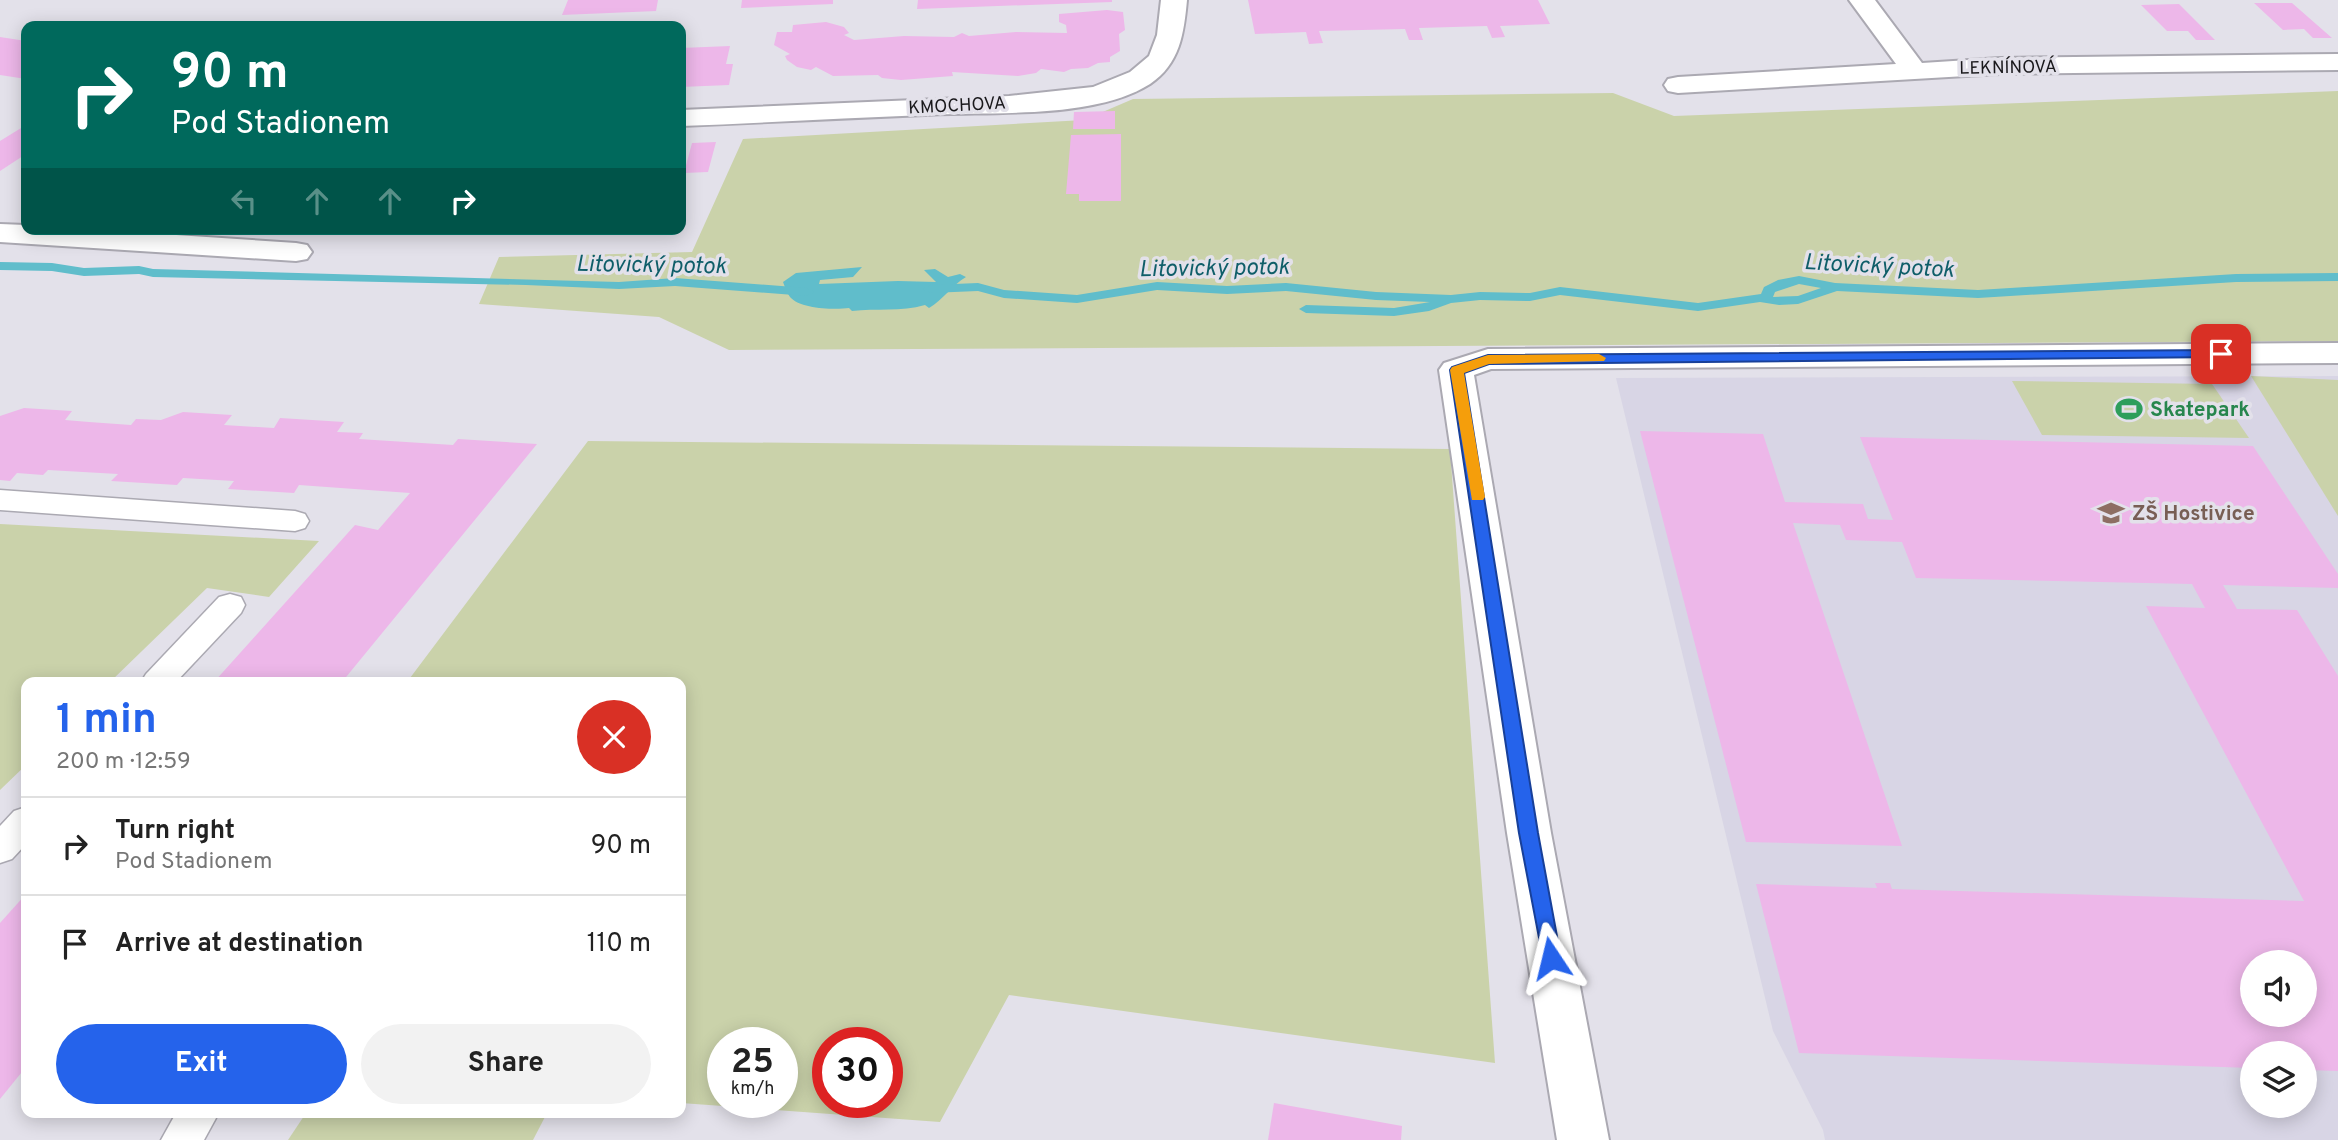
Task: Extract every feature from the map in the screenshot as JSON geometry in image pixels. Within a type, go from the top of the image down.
[{"type":"street","name":"KMOCHOVA","points":[[686,118],[1040,101],[1108,91],[1138,79],[1164,57],[1168,49],[1174,0]]},
{"type":"street","points":[[1862,0],[1914,70]]},
{"type":"street","name":"LEKNÍNOVÁ","points":[[1678,85],[1914,70],[2338,62]]},
{"type":"street","points":[[0,233],[21,234]]},
{"type":"street","points":[[31,235],[296,252]]},
{"type":"street","points":[[1583,1140],[1528,833],[1457,370],[1488,359],[2338,353]]},
{"type":"lane","points":[[0,500],[295,521]]},
{"type":"lane","points":[[162,677],[230,605]]},
{"type":"shaded area","points":[[2338,376],[2338,1140],[1825,1140],[1823,1130],[1773,1031],[1616,378]]},
{"type":"green space","points":[[2338,91],[2338,341],[729,350],[659,317],[479,304],[499,257],[692,252],[743,139],[1084,120],[1133,99],[1613,93],[1674,116]]},
{"type":"green space","points":[[2251,376],[2338,380],[2338,516]]},
{"type":"green space","name":"Skatepark","points":[[2012,381],[2212,384],[2249,438],[2042,435]]},
{"type":"green space","points":[[588,441],[1450,449],[1495,1063],[1009,995],[940,1122],[885,1118],[903,1118],[903,1027],[812,1027],[812,1113],[798,1112],[798,1027],[707,1027],[707,1105],[686,1103],[686,677],[411,677]]},
{"type":"green space","points":[[0,524],[319,541],[269,597],[207,588],[115,677],[21,677],[21,770],[0,790]]},
{"type":"green space","points":[[303,1118],[544,1118],[533,1140],[288,1140]]},
{"type":"water","points":[[862,267],[853,277],[820,280],[819,284],[936,282],[924,270],[935,269],[948,277],[960,274],[966,277],[929,308],[925,305],[852,311],[849,308],[827,309],[801,304],[790,297],[783,282],[796,273]]},
{"type":"building","points":[[568,0],[658,0],[656,11],[562,15]]},
{"type":"building","points":[[742,0],[833,0],[833,4],[741,8]]},
{"type":"building","points":[[918,0],[1112,0],[1112,2],[917,9]]},
{"type":"building","points":[[1248,0],[1538,0],[1550,24],[1500,26],[1505,37],[1492,38],[1487,26],[1419,28],[1423,40],[1409,40],[1405,29],[1319,31],[1323,43],[1309,44],[1306,32],[1255,34]]},
{"type":"building","points":[[2254,3],[2292,3],[2332,38],[2313,38],[2304,29],[2283,30]]},
{"type":"building","points":[[2179,4],[2215,40],[2196,40],[2188,31],[2167,31],[2141,5]]},
{"type":"building","points":[[1107,10],[1123,12],[1125,30],[1119,34],[1120,51],[1110,57],[1110,62],[1064,72],[1041,69],[1036,73],[1018,76],[952,72],[953,76],[901,80],[878,75],[833,76],[816,67],[811,70],[797,67],[787,60],[785,56],[790,54],[774,45],[777,32],[792,32],[793,25],[826,22],[844,27],[849,33],[844,35],[854,40],[904,36],[954,37],[962,33],[969,36],[1016,32],[1067,33],[1066,25],[1059,22],[1059,14]]},
{"type":"building","points":[[0,37],[21,40],[21,78],[0,75]]},
{"type":"building","points":[[730,46],[726,64],[733,64],[729,85],[686,87],[686,48]]},
{"type":"building","points":[[1115,111],[1115,129],[1073,129],[1074,112]]},
{"type":"building","points":[[21,128],[21,157],[0,171],[0,141]]},
{"type":"building","points":[[1121,134],[1121,201],[1079,201],[1079,194],[1066,194],[1071,135]]},
{"type":"building","points":[[716,142],[708,172],[686,173],[692,143]]},
{"type":"building","points":[[24,408],[72,411],[65,420],[131,425],[136,419],[161,420],[183,412],[232,415],[224,425],[274,428],[280,418],[344,422],[337,432],[363,433],[359,439],[453,445],[458,439],[537,444],[346,677],[218,677],[355,525],[378,530],[410,493],[299,485],[294,493],[228,489],[234,481],[183,478],[177,485],[111,481],[118,474],[48,470],[43,475],[17,473],[10,481],[0,480],[0,416]]},
{"type":"building","points":[[1640,431],[1763,434],[1785,502],[1863,504],[1868,519],[1893,520],[1860,437],[2253,446],[2338,574],[2338,588],[2223,585],[2237,609],[2297,610],[2338,676],[2338,1071],[2317,1070],[2317,1041],[2240,1041],[2240,1068],[1799,1053],[1756,884],[1877,888],[1875,883],[1890,883],[1892,889],[2304,901],[2146,606],[2205,608],[2192,584],[1916,578],[1902,542],[1846,540],[1840,525],[1793,523],[1902,846],[1746,842]]},
{"type":"building","points":[[21,900],[21,1073],[0,1099],[0,923]]},
{"type":"building","points":[[1274,1103],[1402,1126],[1401,1140],[1268,1140]]},
{"type":"waterway","name":"Litovický potok","points":[[0,266],[52,267],[84,272],[139,270],[153,273],[340,279],[619,285],[675,282],[807,292]]},
{"type":"waterway","name":"Litovický potok","points":[[1835,287],[1978,294],[2236,278],[2338,277]]},
{"type":"waterway","name":"Litovický potok","points":[[1760,298],[1766,297],[1769,290],[1783,283],[1799,280],[1835,287]]},
{"type":"waterway","name":"Litovický potok","points":[[930,289],[978,287],[1004,294],[1077,299],[1157,286],[1227,290],[1286,287],[1376,296],[1451,299],[1480,296],[1530,297],[1560,291],[1698,307],[1760,298]]},
{"type":"waterway","points":[[1760,298],[1798,300],[1835,287]]},
{"type":"waterway","points":[[1306,309],[1394,312],[1429,307],[1446,301]]},
{"type":"slow traffic","points":[[1478,497],[1457,370],[1488,359],[1599,358]]},
{"type":"place","name":"Skatepark","points":[[2129,409]]},
{"type":"place","name":"ZŠ Hostivice","points":[[2111,513]]},
{"type":"route","points":[[1551,958],[1528,833],[1457,370],[1488,359],[2221,354]]}]
